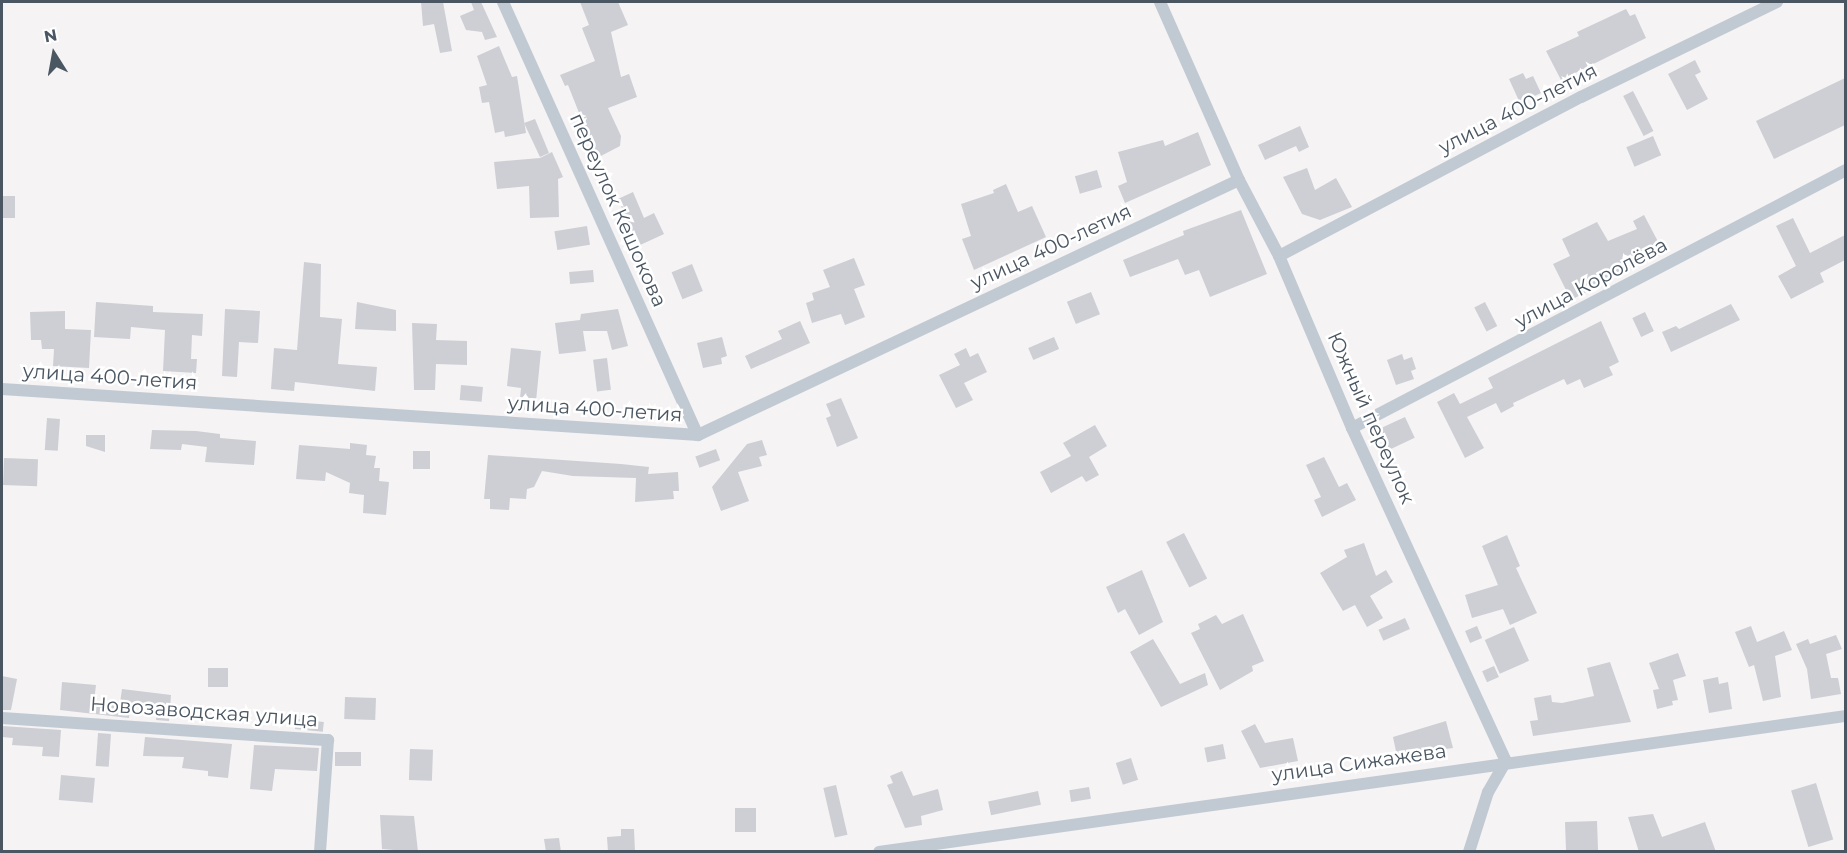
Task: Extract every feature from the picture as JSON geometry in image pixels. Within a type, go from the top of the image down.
[{"type":"street","name":"переулок Кешокова","points":[[503,2],[698,435]]},
{"type":"street","name":"Южный переулок","points":[[1160,2],[1239,180],[1280,256],[1352,428],[1506,761]]},
{"type":"street","name":"улица 400-летия","points":[[1280,256],[1581,97],[1777,2]]},
{"type":"street","name":"улица Королёва","points":[[1352,428],[1845,170]]},
{"type":"street","name":"улица 400-летия","points":[[2,389],[698,435],[1239,180]]},
{"type":"street","name":"улица Сижажева","points":[[879,852],[938,847],[1506,761],[1845,716]]},
{"type":"street","name":"Новозаводская улица","points":[[2,718],[328,740],[320,852]]},
{"type":"street","points":[[1469,852],[1488,792],[1506,761]]},
{"type":"building","points":[[421,2],[443,2],[452,51],[440,53],[434,24],[423,26]]},
{"type":"building","points":[[471,2],[481,2],[497,37],[485,40],[482,32],[466,30],[460,16],[474,10]]},
{"type":"building","points":[[580,2],[618,2],[628,25],[611,32],[621,77],[629,74],[637,97],[608,108],[621,136],[620,146],[597,158],[568,85],[565,86],[560,75],[595,61],[582,28],[589,25]]},
{"type":"building","points":[[1626,9],[1630,16],[1635,14],[1646,38],[1561,80],[1546,51],[1579,36],[1577,32]]},
{"type":"building","points":[[499,46],[512,77],[517,76],[526,133],[505,137],[504,131],[495,133],[489,102],[482,103],[479,87],[487,85],[477,56]]},
{"type":"building","points":[[1695,60],[1701,72],[1695,75],[1708,99],[1687,110],[1668,74]]},
{"type":"building","points":[[1523,73],[1526,79],[1533,76],[1541,93],[1520,103],[1509,79]]},
{"type":"building","points":[[1845,78],[1845,125],[1774,159],[1756,121]]},
{"type":"building","points":[[1633,91],[1653,131],[1644,136],[1623,96]]},
{"type":"building","points":[[535,119],[549,153],[540,157],[524,123]]},
{"type":"building","points":[[1300,126],[1309,147],[1299,152],[1296,146],[1265,160],[1258,145]]},
{"type":"building","points":[[1198,132],[1211,165],[1125,203],[1118,186],[1127,182],[1118,152],[1163,140],[1165,146]]},
{"type":"building","points":[[1653,136],[1661,155],[1635,167],[1626,147]]},
{"type":"building","points":[[552,152],[563,177],[558,179],[559,217],[530,218],[529,186],[497,189],[494,162],[540,158]]},
{"type":"building","points":[[1307,168],[1315,190],[1336,178],[1352,207],[1320,220],[1302,214],[1283,177]]},
{"type":"building","points":[[1097,170],[1102,187],[1080,194],[1075,176]]},
{"type":"building","points":[[1006,184],[1018,212],[1032,206],[1046,237],[974,270],[962,239],[971,236],[961,204],[994,193],[993,190]]},
{"type":"building","points":[[633,192],[644,218],[654,213],[664,234],[638,246],[618,199]]},
{"type":"building","points":[[2,196],[15,196],[15,218],[2,218]]},
{"type":"building","points":[[1241,210],[1267,274],[1210,297],[1199,270],[1185,275],[1178,259],[1130,277],[1123,260],[1184,235],[1183,231]]},
{"type":"building","points":[[1644,215],[1664,253],[1652,259],[1649,252],[1618,265],[1622,273],[1571,300],[1553,264],[1570,256],[1562,239],[1597,222],[1608,241],[1637,229],[1633,221]]},
{"type":"building","points":[[1793,218],[1810,253],[1845,235],[1845,260],[1820,273],[1824,282],[1791,299],[1778,276],[1796,266],[1776,226]]},
{"type":"building","points":[[587,226],[590,245],[557,250],[554,231]]},
{"type":"building","points":[[854,258],[865,285],[854,289],[865,317],[845,325],[841,314],[812,323],[806,303],[814,300],[812,293],[830,287],[823,270]]},
{"type":"building","points":[[304,262],[321,264],[320,317],[342,319],[338,364],[377,367],[375,391],[295,382],[294,391],[271,389],[274,348],[297,350]]},
{"type":"building","points":[[692,264],[703,291],[682,299],[672,272]]},
{"type":"building","points":[[593,270],[594,282],[570,284],[569,272]]},
{"type":"building","points":[[1091,292],[1100,314],[1076,324],[1067,302]]},
{"type":"building","points":[[96,302],[153,306],[153,312],[203,314],[202,336],[192,335],[191,359],[197,359],[196,373],[163,371],[165,330],[131,327],[130,339],[94,337]]},
{"type":"building","points":[[357,302],[396,310],[396,331],[355,329]]},
{"type":"building","points":[[1485,302],[1497,326],[1487,332],[1474,307]]},
{"type":"building","points":[[1731,304],[1740,320],[1671,352],[1662,332],[1676,326],[1679,329]]},
{"type":"building","points":[[225,309],[260,311],[258,343],[239,342],[237,377],[222,376]]},
{"type":"building","points":[[618,309],[628,346],[612,350],[607,331],[583,331],[586,351],[559,354],[555,323],[580,320],[581,314]]},
{"type":"building","points":[[65,311],[65,329],[91,330],[89,368],[53,366],[54,349],[42,349],[41,340],[31,340],[30,312]]},
{"type":"building","points":[[1645,312],[1654,331],[1641,337],[1632,318]]},
{"type":"building","points":[[800,321],[810,343],[751,369],[745,356],[782,339],[778,331]]},
{"type":"building","points":[[1601,321],[1619,362],[1609,367],[1613,375],[1584,388],[1580,379],[1567,385],[1564,379],[1513,403],[1514,406],[1501,413],[1496,403],[1467,417],[1484,448],[1465,458],[1437,402],[1454,393],[1460,404],[1493,388],[1488,378]]},
{"type":"building","points":[[412,323],[437,324],[436,340],[467,341],[467,365],[436,364],[435,390],[414,390]]},
{"type":"building","points":[[722,337],[727,356],[721,358],[722,364],[703,368],[697,343]]},
{"type":"building","points":[[1054,337],[1059,349],[1033,360],[1028,348]]},
{"type":"building","points":[[511,348],[541,351],[535,411],[519,409],[521,388],[507,386]]},
{"type":"building","points":[[966,348],[970,357],[978,353],[987,372],[964,383],[973,400],[956,408],[939,375],[960,365],[954,354]]},
{"type":"building","points":[[1402,354],[1404,360],[1412,357],[1416,369],[1411,371],[1414,379],[1396,385],[1387,360]]},
{"type":"building","points":[[607,358],[611,390],[597,391],[593,360]]},
{"type":"building","points":[[461,385],[483,387],[482,402],[460,400]]},
{"type":"building","points":[[841,398],[858,438],[837,447],[826,418],[831,416],[826,404]]},
{"type":"building","points":[[1405,417],[1415,438],[1387,451],[1377,430]]},
{"type":"building","points":[[47,418],[60,419],[58,451],[45,450]]},
{"type":"building","points":[[1095,425],[1107,446],[1089,457],[1099,475],[1086,482],[1082,476],[1051,493],[1040,472],[1071,456],[1063,443]]},
{"type":"building","points":[[152,430],[196,431],[220,434],[220,438],[256,441],[254,465],[205,462],[207,447],[182,444],[181,450],[150,449]]},
{"type":"building","points":[[86,435],[105,435],[105,452],[86,446]]},
{"type":"building","points":[[762,440],[767,455],[759,457],[762,466],[738,472],[749,501],[721,511],[712,487],[747,444]]},
{"type":"building","points":[[350,443],[367,445],[366,455],[376,456],[374,468],[380,468],[379,481],[389,482],[386,515],[363,513],[364,495],[349,493],[350,483],[326,472],[325,481],[296,479],[299,445],[350,449]]},
{"type":"building","points":[[716,449],[720,460],[699,468],[695,457]]},
{"type":"building","points":[[413,451],[430,451],[430,469],[413,469]]},
{"type":"building","points":[[488,455],[649,467],[648,474],[678,472],[679,491],[673,491],[674,499],[635,502],[636,478],[573,476],[542,471],[534,487],[527,489],[526,499],[510,498],[509,510],[490,509],[490,499],[484,499]]},
{"type":"building","points":[[1324,457],[1339,487],[1347,483],[1356,500],[1322,517],[1314,500],[1321,497],[1306,465]]},
{"type":"building","points":[[4,458],[38,459],[37,486],[3,485]]},
{"type":"building","points":[[1184,533],[1207,578],[1189,588],[1166,542]]},
{"type":"building","points":[[1507,535],[1520,566],[1516,568],[1537,613],[1510,625],[1503,609],[1472,618],[1465,595],[1498,585],[1482,546]]},
{"type":"building","points":[[1364,543],[1376,576],[1386,570],[1393,582],[1370,596],[1383,618],[1367,627],[1355,605],[1343,611],[1320,573],[1347,557],[1344,550]]},
{"type":"building","points":[[1142,570],[1163,622],[1139,635],[1125,609],[1118,613],[1106,587]]},
{"type":"building","points":[[1243,614],[1264,661],[1252,666],[1253,671],[1220,690],[1191,633],[1200,629],[1198,624],[1216,615],[1222,624]]},
{"type":"building","points":[[1405,618],[1410,629],[1383,641],[1379,630]]},
{"type":"building","points":[[1477,626],[1482,638],[1470,643],[1465,631]]},
{"type":"building","points":[[1751,626],[1757,642],[1784,631],[1792,650],[1775,656],[1781,697],[1763,701],[1754,665],[1749,667],[1735,632]]},
{"type":"building","points":[[1514,627],[1529,661],[1500,674],[1485,640]]},
{"type":"building","points":[[1836,635],[1842,649],[1826,654],[1831,678],[1838,678],[1841,694],[1811,699],[1807,669],[1796,644],[1808,639],[1810,644]]},
{"type":"building","points":[[1153,639],[1180,684],[1205,673],[1208,685],[1161,707],[1130,652]]},
{"type":"building","points":[[1678,653],[1686,676],[1673,680],[1678,700],[1672,701],[1673,705],[1657,709],[1653,690],[1659,689],[1649,663]]},
{"type":"building","points":[[1610,662],[1631,722],[1533,736],[1530,721],[1538,720],[1534,698],[1551,695],[1552,702],[1562,703],[1594,696],[1587,668]]},
{"type":"building","points":[[1494,666],[1499,677],[1487,682],[1482,671]]},
{"type":"building","points":[[208,668],[228,668],[228,687],[208,687]]},
{"type":"building","points":[[2,676],[17,679],[11,710],[2,710]]},
{"type":"building","points":[[1718,677],[1719,684],[1728,682],[1732,709],[1709,713],[1703,680]]},
{"type":"building","points":[[62,682],[96,685],[94,701],[120,703],[122,689],[171,695],[169,721],[156,720],[157,708],[130,705],[129,718],[60,710]]},
{"type":"building","points":[[345,697],[376,698],[375,720],[344,719]]},
{"type":"building","points":[[296,719],[324,722],[323,732],[295,729]]},
{"type":"building","points":[[1446,721],[1453,748],[1397,756],[1393,737]]},
{"type":"building","points":[[1255,724],[1265,743],[1293,738],[1298,761],[1260,768],[1241,731]]},
{"type":"building","points":[[2,726],[61,730],[59,757],[42,756],[43,747],[12,745],[13,738],[2,737]]},
{"type":"building","points":[[98,733],[111,734],[109,767],[96,766]]},
{"type":"building","points":[[145,737],[232,744],[228,778],[208,776],[208,771],[182,768],[184,757],[143,756]]},
{"type":"building","points":[[1223,744],[1226,759],[1207,762],[1204,748]]},
{"type":"building","points":[[254,745],[319,748],[317,771],[275,769],[272,791],[250,789]]},
{"type":"building","points":[[410,749],[433,750],[432,781],[409,780]]},
{"type":"building","points":[[335,752],[361,752],[361,766],[335,766]]},
{"type":"building","points":[[1131,758],[1138,780],[1123,785],[1116,763]]},
{"type":"building","points":[[902,771],[913,796],[938,789],[943,810],[921,816],[922,825],[905,828],[887,785],[893,783],[890,776]]},
{"type":"building","points":[[61,775],[95,778],[93,803],[59,800]]},
{"type":"building","points":[[1816,783],[1833,839],[1808,847],[1791,791]]},
{"type":"building","points":[[836,785],[847,835],[835,838],[823,788]]},
{"type":"building","points":[[1089,787],[1091,799],[1071,802],[1069,790]]},
{"type":"building","points":[[1038,791],[1041,805],[991,815],[988,802]]},
{"type":"building","points":[[735,808],[756,808],[756,832],[735,832]]},
{"type":"building","points":[[1653,814],[1662,837],[1705,822],[1716,852],[1639,852],[1628,817]]},
{"type":"building","points":[[380,815],[414,816],[418,852],[382,849]]},
{"type":"building","points":[[1597,821],[1598,852],[1566,852],[1565,822]]},
{"type":"building","points":[[621,829],[634,829],[635,852],[608,852],[607,837],[621,836]]},
{"type":"building","points":[[559,838],[561,852],[546,852],[544,839]]}]
